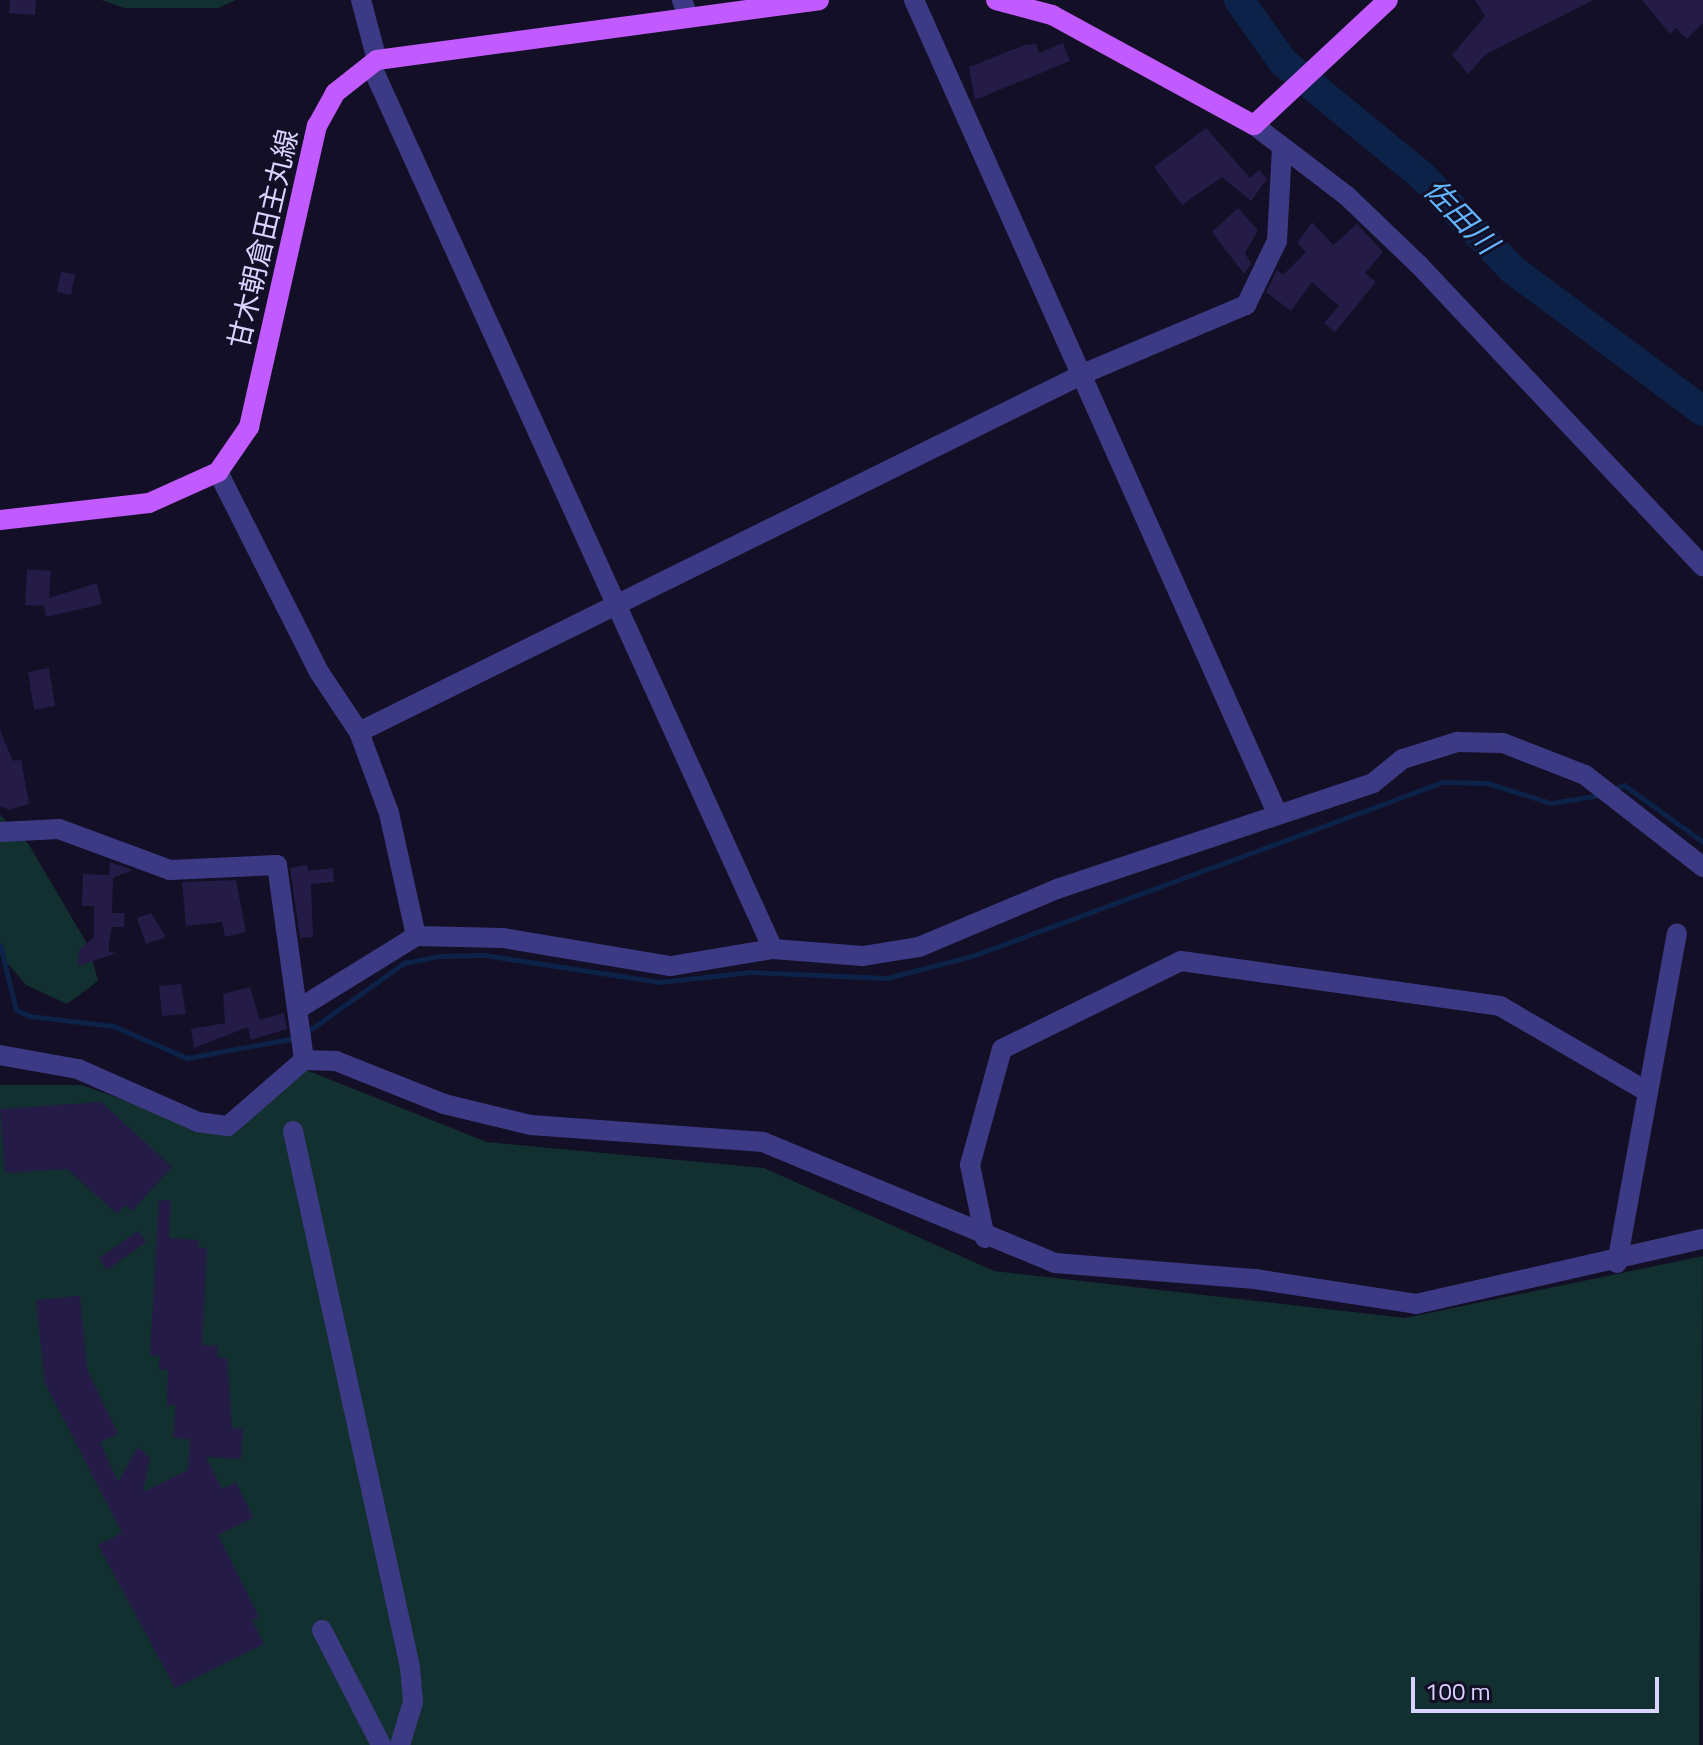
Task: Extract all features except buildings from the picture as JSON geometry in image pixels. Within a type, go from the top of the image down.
[{"type":"main road","name":"甘木朝倉田主丸線","points":[[218,472],[249,427],[317,126],[335,93],[374,62],[684,7],[819,0]]},
{"type":"main road","points":[[996,0],[1051,8],[1254,125],[1384,4]]},
{"type":"main road","points":[[0,520],[149,503],[218,472]]},
{"type":"street","points":[[361,0],[374,62],[773,949]]},
{"type":"street","points":[[914,0],[1085,373],[1277,813]]},
{"type":"street","points":[[1254,125],[1347,196],[1419,265],[1703,566]]},
{"type":"street","points":[[359,732],[621,607],[1085,373],[1246,305],[1277,241],[1282,149]]},
{"type":"street","points":[[218,472],[319,672],[359,732],[389,813],[416,936]]},
{"type":"street","points":[[298,1009],[416,936],[503,938],[671,966],[773,949],[863,956],[919,947],[1057,889],[1373,783],[1403,759],[1457,742],[1503,743],[1585,775],[1703,867]]},
{"type":"street","points":[[0,832],[59,829],[170,870],[277,865],[304,1060]]},
{"type":"street","points":[[1617,1263],[1677,933]]},
{"type":"street","points":[[985,1238],[970,1165],[1002,1049],[1181,961],[1500,1006],[1648,1092]]},
{"type":"street","points":[[0,1055],[78,1069],[198,1122],[228,1126],[304,1060],[336,1061],[444,1104],[531,1125],[660,1129],[763,1142],[985,1238],[1055,1263],[1255,1279],[1431,1305],[1617,1263],[1703,1239]]},
{"type":"street","points":[[293,1131],[410,1667],[413,1702],[400,1745]]},
{"type":"street","points":[[322,1630],[381,1745]]},
{"type":"green space","points":[[101,0],[236,0],[218,8],[125,8]]},
{"type":"green space","points":[[0,815],[29,845],[89,947],[98,981],[67,1004],[26,985],[0,954]]},
{"type":"green space","points":[[306,1070],[487,1142],[764,1168],[994,1271],[1405,1318],[1703,1256],[1699,1745],[0,1745],[0,1085],[82,1085],[217,1134]]},
{"type":"waterway","name":"佐田川","points":[[1239,0],[1283,62],[1421,175],[1513,270],[1703,411]]},
{"type":"waterway","points":[[304,1034],[404,963],[439,956],[484,955],[660,982],[750,972],[887,978],[975,955],[1443,782],[1487,783],[1551,803],[1600,795]]},
{"type":"waterway","points":[[1613,789],[1624,785],[1703,842]]},
{"type":"waterway","points":[[0,945],[16,1010],[30,1016],[113,1026],[187,1058],[295,1038]]}]
